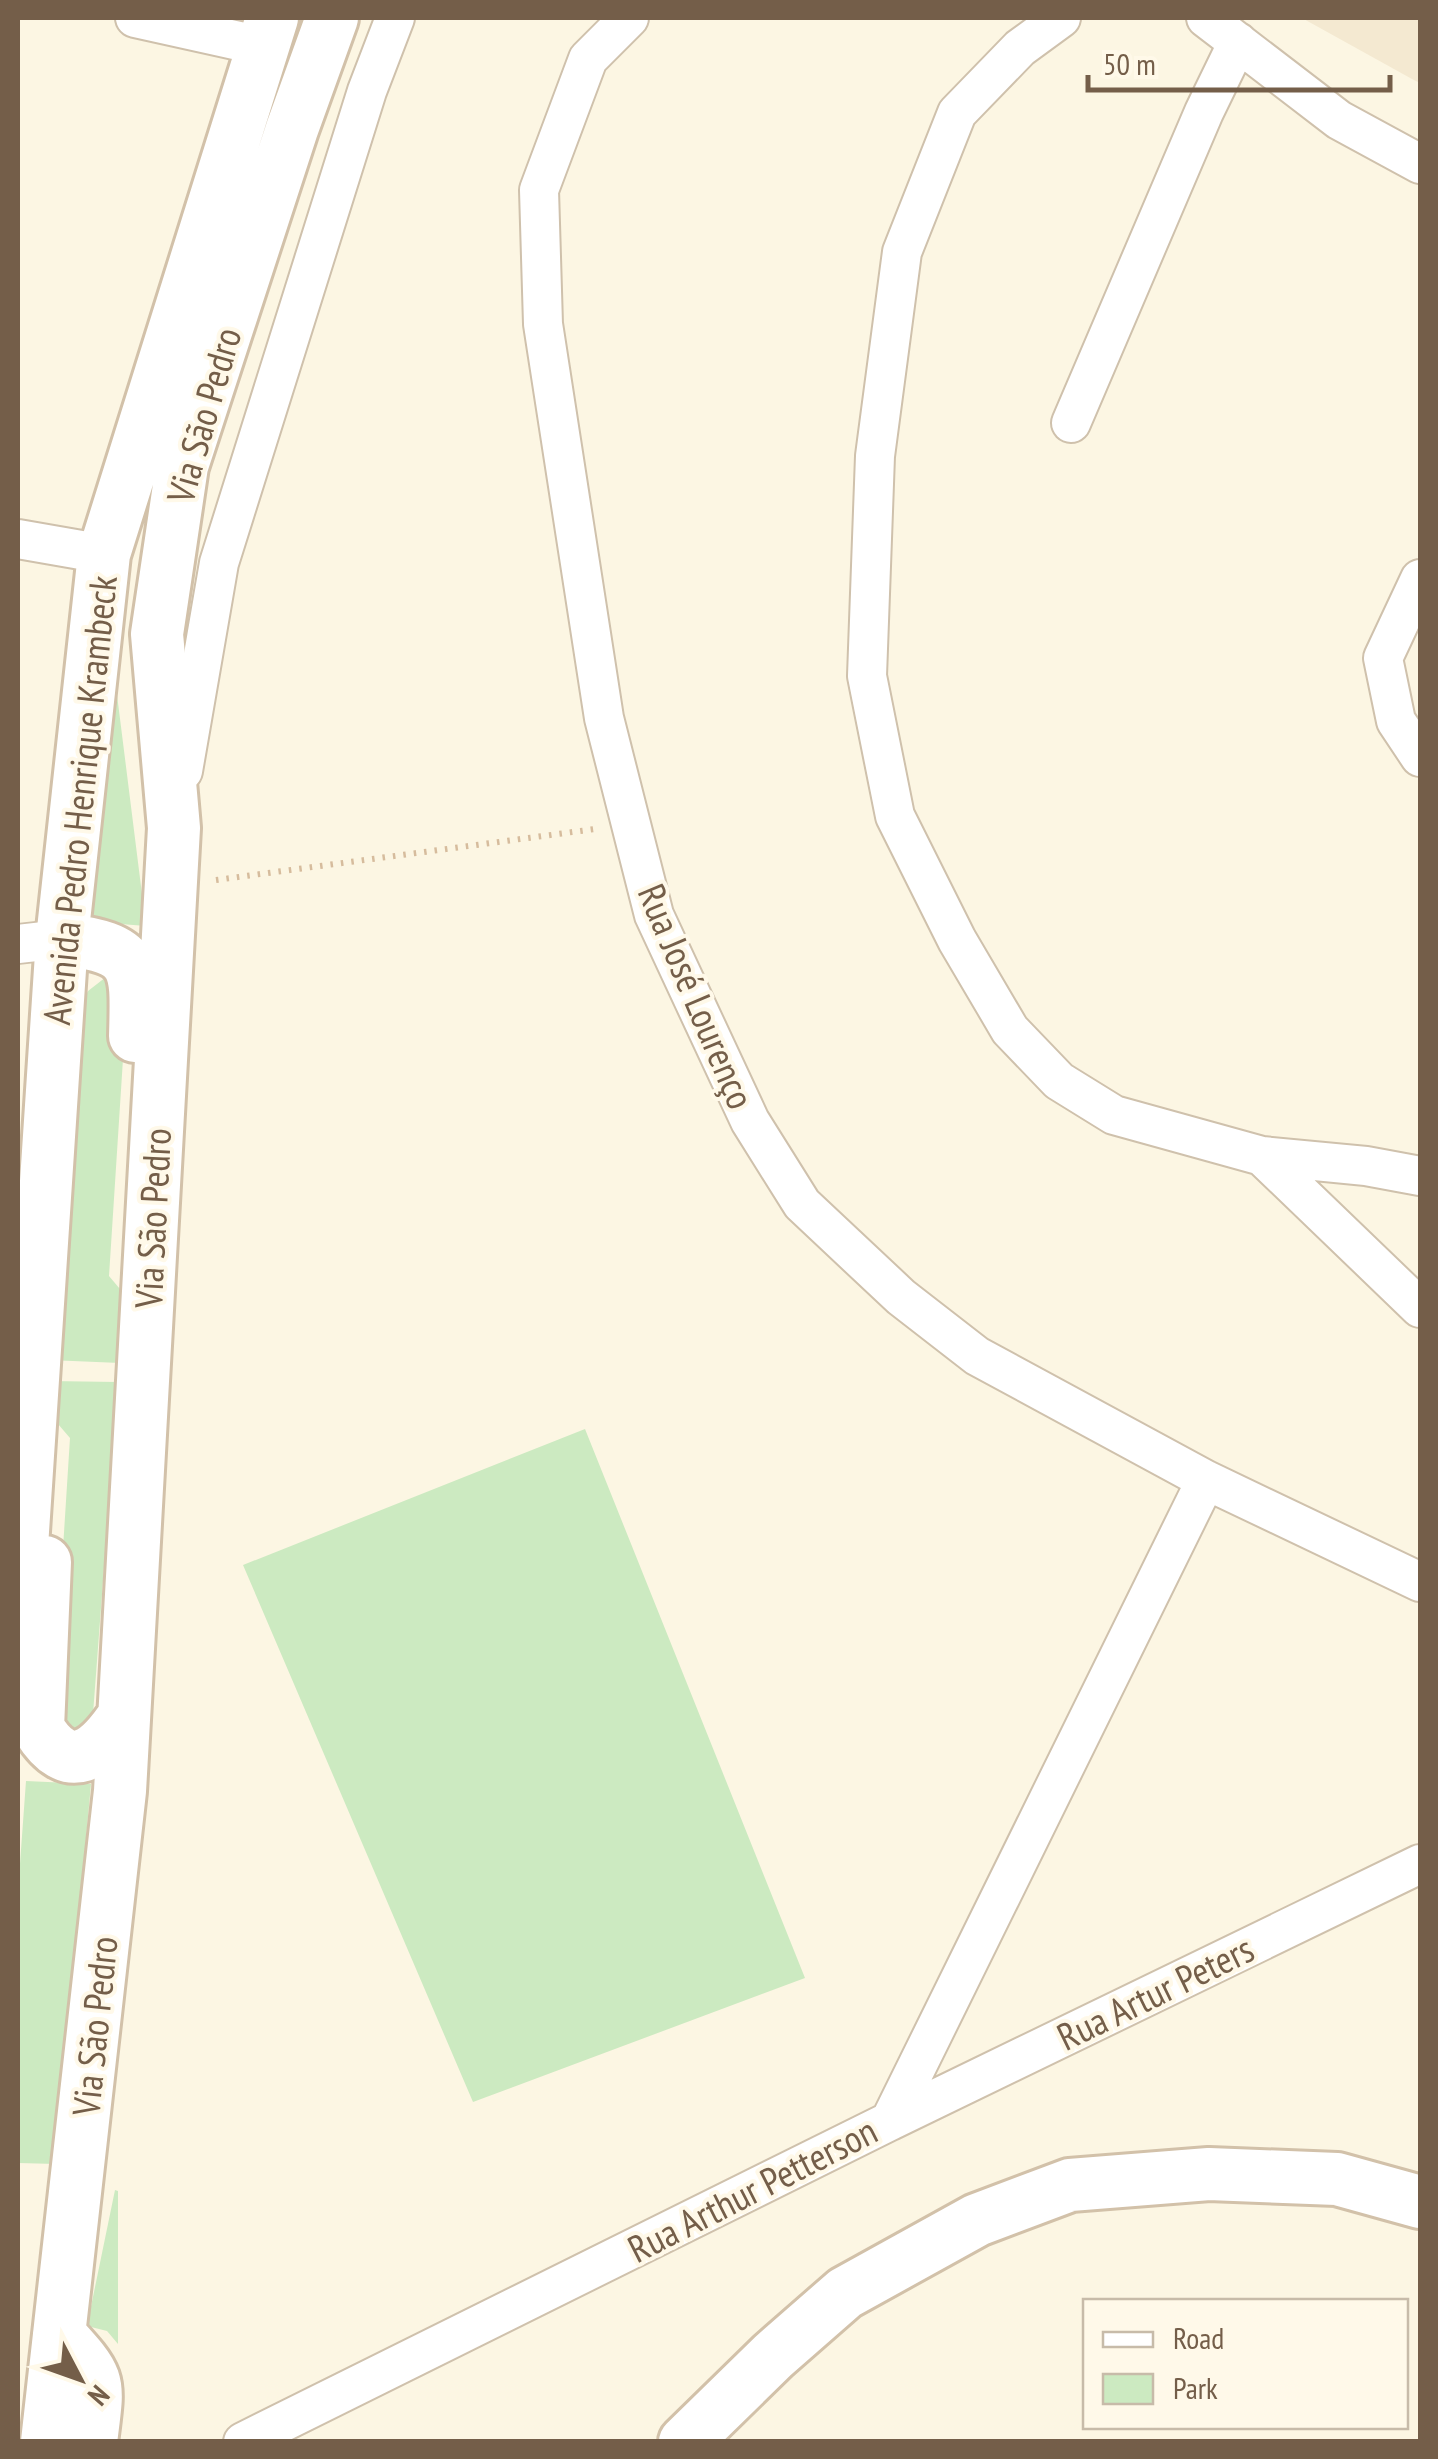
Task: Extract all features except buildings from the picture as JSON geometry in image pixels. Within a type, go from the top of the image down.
[{"type":"main road","name":"Via São Pedro","points":[[47,2442],[120,1791],[174,828],[157,634],[182,466],[332,18]]},
{"type":"main road","name":"Avenida Pedro Henrique Krambeck","points":[[18,1608],[30,1428],[40,942],[104,554],[267,32]]},
{"type":"main road","points":[[40,942],[100,944],[116,950],[137,982],[126,1263],[148,1289]]},
{"type":"main road","points":[[30,1428],[48,1447],[38,1728],[62,1756],[88,1756],[108,1740],[124,1716]]},
{"type":"main road","points":[[684,2442],[845,2293],[977,2220],[1070,2185],[1209,2174],[1337,2180],[1420,2202]]},
{"type":"main road","points":[[59,2334],[93,2372],[97,2394],[91,2442]]},
{"type":"street","points":[[135,18],[267,32]]},
{"type":"street","points":[[174,828],[220,563],[368,91],[395,18]]},
{"type":"street","name":"Rua José Lourenço","points":[[629,18],[588,59],[539,190],[543,324],[604,718],[654,915],[750,1121],[802,1204],[901,1297],[977,1356],[1206,1480],[1420,1582]]},
{"type":"street","points":[[1061,18],[1020,48],[958,113],[902,252],[876,456],[866,676],[896,816],[957,940],[1010,1030],[1059,1081],[1114,1115],[1262,1156],[1366,1166],[1420,1176]]},
{"type":"street","points":[[1206,18],[1339,120],[1420,164]]},
{"type":"street","points":[[1070,423],[1238,42]]},
{"type":"street","points":[[18,539],[104,554]]},
{"type":"street","points":[[1420,579],[1383,658],[1396,721],[1420,758]]},
{"type":"street","points":[[1262,1156],[1420,1308]]},
{"type":"street","name":"Rua Arthur Petterson","points":[[243,2442],[890,2121],[1206,1480]]},
{"type":"street","name":"Rua Artur Peters","points":[[890,2121],[1420,1864]]},
{"type":"path","points":[[170,886],[631,824]]},
{"type":"shaded area","points":[[1302,18],[1420,18],[1420,83],[1412,79]]},
{"type":"green space","points":[[111,647],[146,926],[82,921]]},
{"type":"green space","points":[[106,977],[127,997],[109,1276],[125,1295],[120,1363],[49,1360],[83,1000]]},
{"type":"green space","points":[[49,1381],[118,1382],[93,1714],[81,1730],[63,1731],[62,1564],[70,1438],[46,1410]]},
{"type":"green space","points":[[585,1429],[805,1978],[473,2102],[243,1565]]},
{"type":"green space","points":[[26,1781],[91,1784],[56,2164],[18,2163],[18,1891]]},
{"type":"green space","points":[[115,2190],[118,2344],[107,2331],[87,2326]]}]
